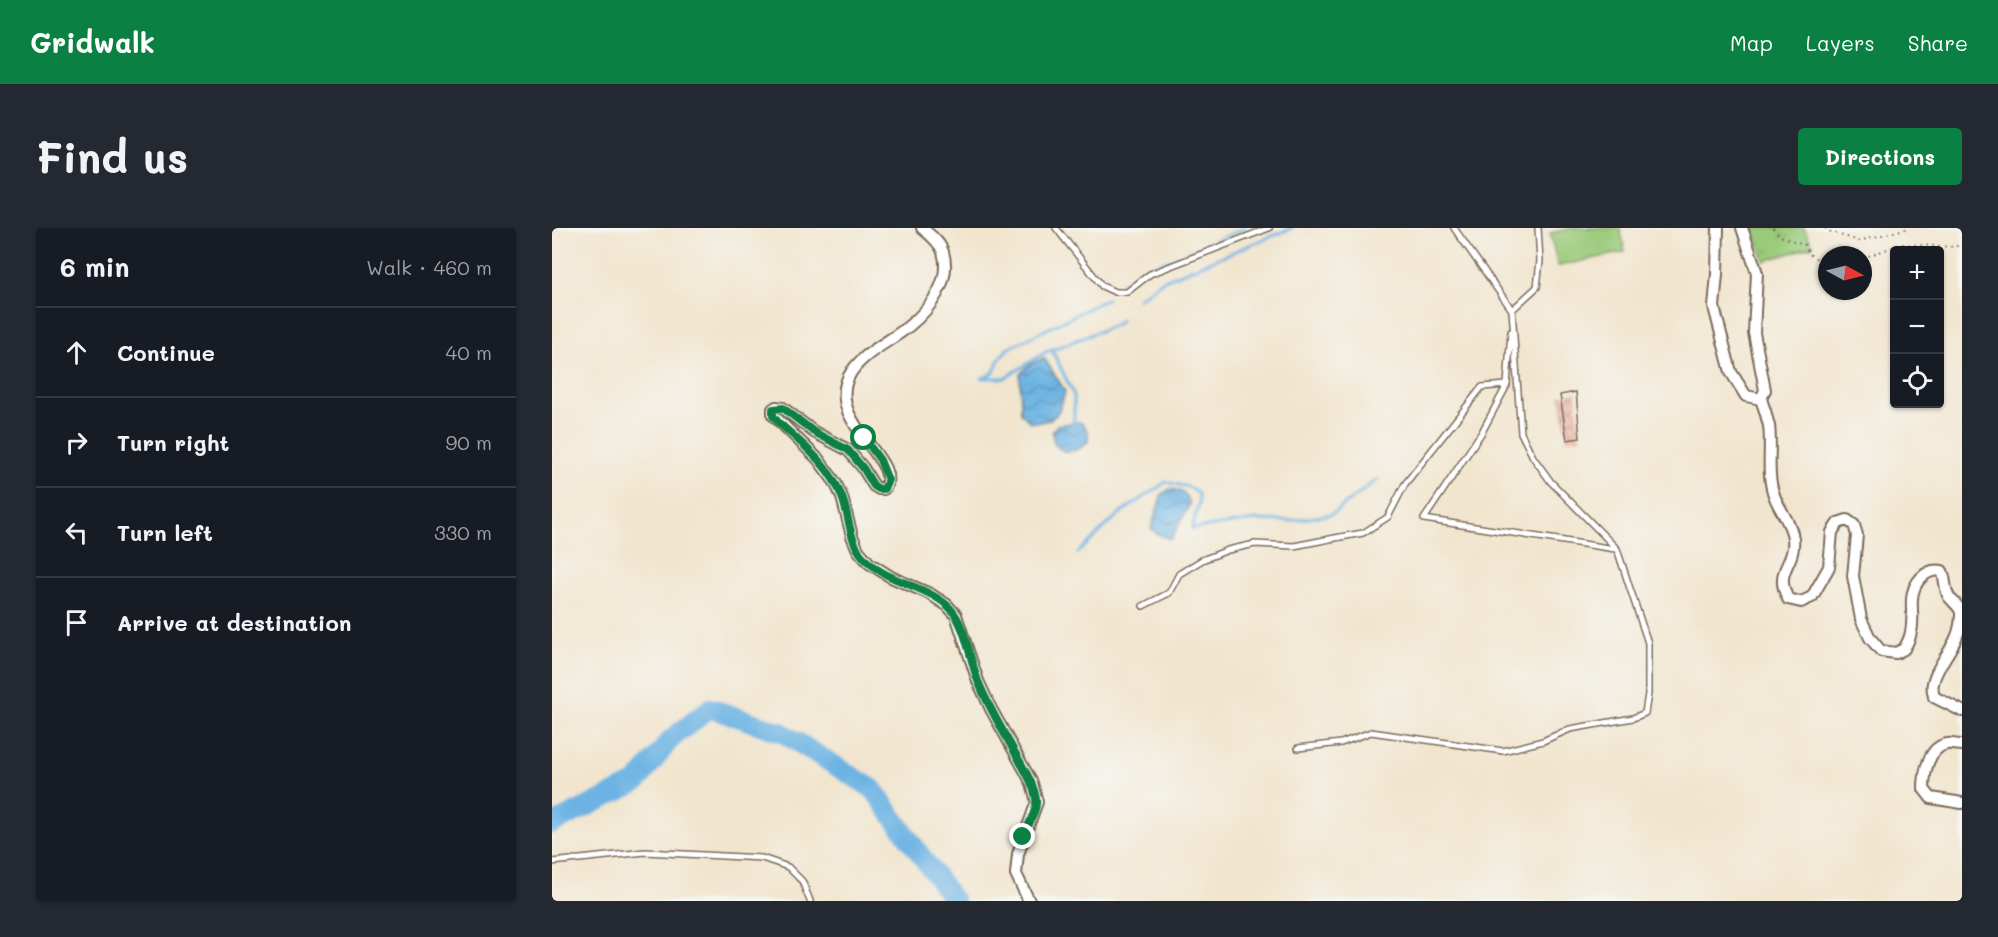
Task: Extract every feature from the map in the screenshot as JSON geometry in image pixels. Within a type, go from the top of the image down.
[{"type":"street","points":[[922,228],[935,239],[943,252],[945,272],[943,282],[933,301],[909,326],[861,361],[849,375],[844,400],[847,413],[886,471],[888,480],[884,489],[874,486],[848,450],[814,432],[783,408],[773,409],[773,416],[818,459],[835,482],[842,498],[852,536],[858,550],[868,563],[891,577],[930,594],[947,605],[956,615],[978,681],[1032,783],[1037,801],[1018,854],[1016,874],[1029,901]]},
{"type":"street","points":[[1718,228],[1714,307],[1731,372],[1746,396],[1761,399]]},
{"type":"street","points":[[1742,228],[1756,273],[1754,333],[1765,390],[1761,399],[1769,425],[1770,474],[1774,495],[1792,534],[1794,550],[1790,563],[1782,573],[1783,587],[1788,599],[1801,602],[1812,597],[1828,567],[1832,532],[1838,523],[1847,520],[1854,525],[1857,535],[1854,576],[1861,619],[1870,638],[1881,651],[1896,653],[1904,650],[1911,635],[1913,615],[1911,599],[1917,584],[1924,574],[1934,569],[1942,571],[1947,581],[1949,596],[1961,611],[1961,626],[1960,640],[1933,683],[1934,697],[1962,711]]},
{"type":"street","points":[[1962,745],[1945,744],[1936,750],[1924,775],[1924,789],[1931,798],[1962,803]]},
{"type":"lane","points":[[1056,228],[1102,286],[1115,292],[1127,292],[1150,274],[1269,228]]},
{"type":"lane","points":[[1298,748],[1341,743],[1371,732],[1503,752],[1543,741],[1570,729],[1633,718],[1645,713],[1648,694],[1648,643],[1617,549],[1551,482],[1533,457],[1521,433],[1512,310],[1455,228]]},
{"type":"lane","points":[[1538,228],[1540,261],[1537,287],[1512,310],[1507,385],[1482,432],[1424,519],[1617,549]]},
{"type":"lane","points":[[1143,606],[1169,593],[1179,574],[1228,550],[1255,544],[1294,546],[1363,533],[1388,517],[1405,484],[1482,387],[1507,385]]},
{"type":"lane","points":[[552,862],[645,852],[762,858],[788,867],[802,881],[810,901]]},
{"type":"path","points":[[1773,228],[1780,237],[1804,245],[1809,254],[1818,260]]},
{"type":"path","points":[[1825,228],[1859,241],[1909,228]]},
{"type":"path","points":[[1872,255],[1901,244],[1955,247],[1962,243]]},
{"type":"green space","points":[[1572,228],[1620,228],[1625,252],[1558,266],[1550,233]]},
{"type":"green space","points":[[1753,228],[1804,228],[1813,246],[1764,261]]},
{"type":"water","points":[[1044,358],[1065,391],[1059,411],[1055,416],[1046,421],[1030,422],[1021,413],[1020,374],[1031,364]]},
{"type":"water","points":[[1080,422],[1087,430],[1088,442],[1071,451],[1065,451],[1056,446],[1052,432],[1057,425]]},
{"type":"water","points":[[1170,489],[1183,493],[1190,504],[1171,539],[1157,534],[1151,528],[1162,494]]},
{"type":"building","points":[[1576,392],[1580,438],[1567,440],[1560,395]]},
{"type":"waterway","points":[[1122,284],[1151,266],[1176,258],[1244,228]]},
{"type":"waterway","points":[[1138,299],[1162,281],[1292,228]]},
{"type":"waterway","points":[[983,378],[994,372],[998,361],[1007,349],[1107,299]]},
{"type":"waterway","points":[[982,378],[1005,378],[1046,352],[1115,325],[1121,320]]},
{"type":"waterway","points":[[1052,350],[1074,395],[1074,423]]},
{"type":"waterway","points":[[1078,553],[1119,514],[1166,482],[1188,487],[1198,493],[1199,503],[1192,529],[1255,520],[1291,521],[1332,514],[1378,479]]},
{"type":"waterway","points":[[552,824],[637,782],[671,739],[710,708],[781,732],[873,789],[954,901]]},
{"type":"route","points":[[864,438],[886,471],[888,480],[884,489],[874,486],[848,450],[814,432],[783,408],[773,409],[773,416],[778,422],[818,459],[835,482],[848,516],[852,536],[858,550],[868,563],[891,577],[930,594],[947,605],[956,615],[978,681],[1032,783],[1037,801],[1023,837]]}]
